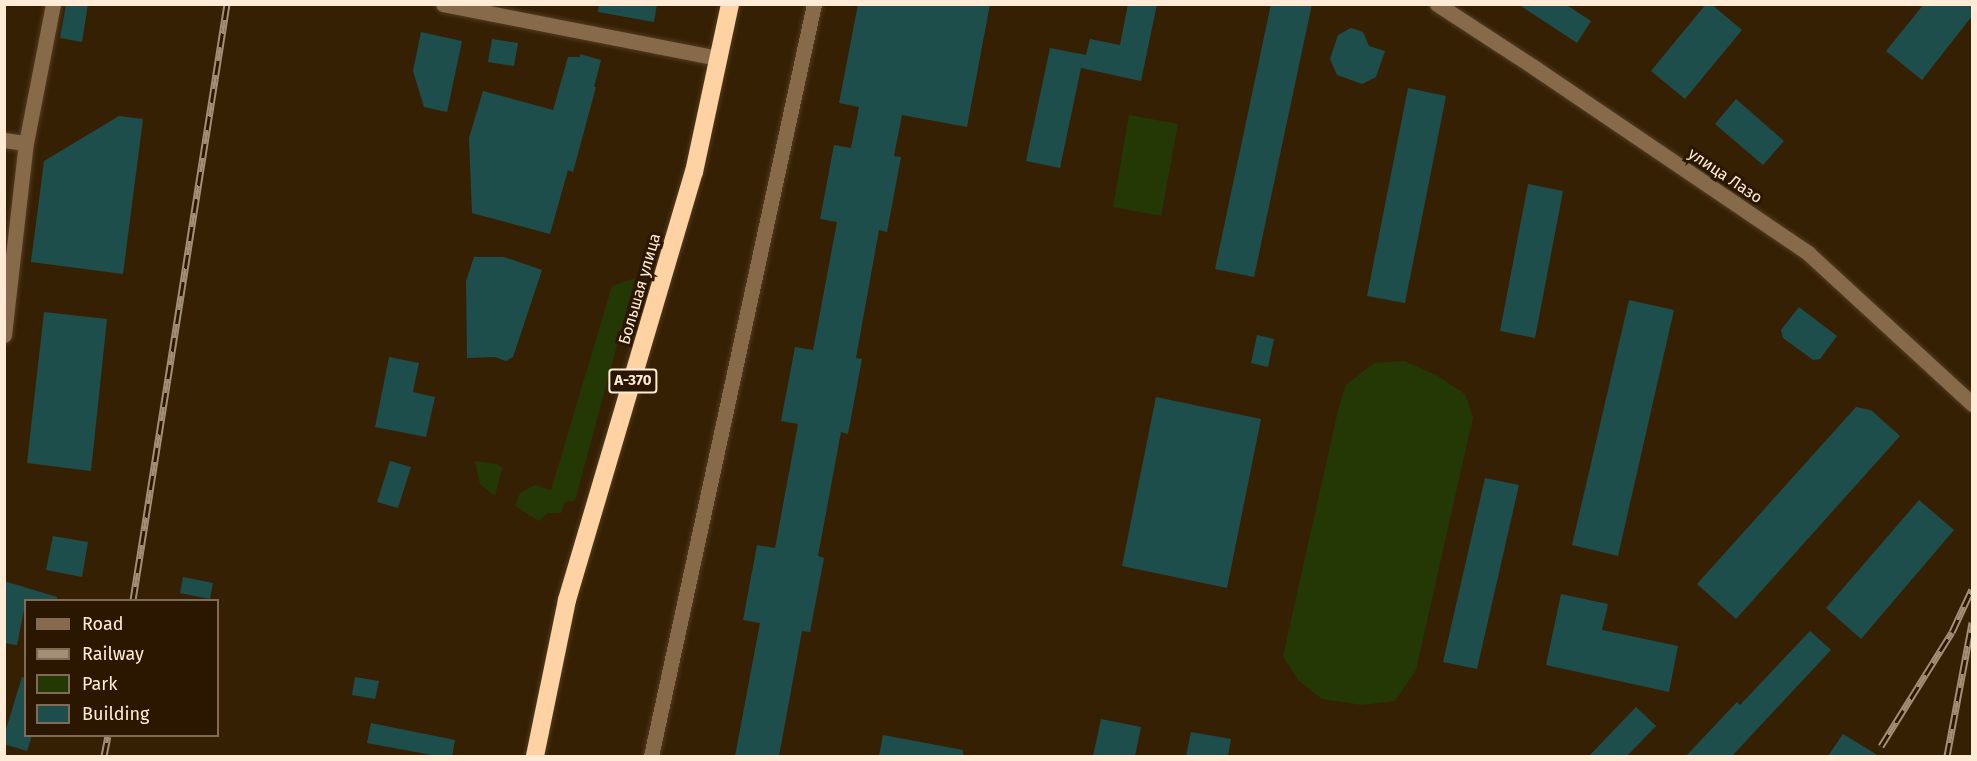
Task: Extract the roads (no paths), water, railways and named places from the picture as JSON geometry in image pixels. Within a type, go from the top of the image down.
[{"type":"highway","name":"Большая улица","points":[[535,756],[567,600],[694,172],[730,4]]},
{"type":"street","points":[[4,335],[26,143],[53,4]]},
{"type":"street","points":[[443,4],[719,58]]},
{"type":"street","points":[[651,756],[814,4]]},
{"type":"street","name":"улица Лазо","points":[[1437,4],[1536,68],[1808,253],[1972,404]]},
{"type":"street","points":[[4,140],[26,143]]},
{"type":"railway","points":[[133,599],[227,4]]},
{"type":"railway","points":[[1881,746],[1952,632],[1972,589]]},
{"type":"railway","points":[[1947,756],[1972,622]]},
{"type":"railway","points":[[104,756],[108,737]]}]
